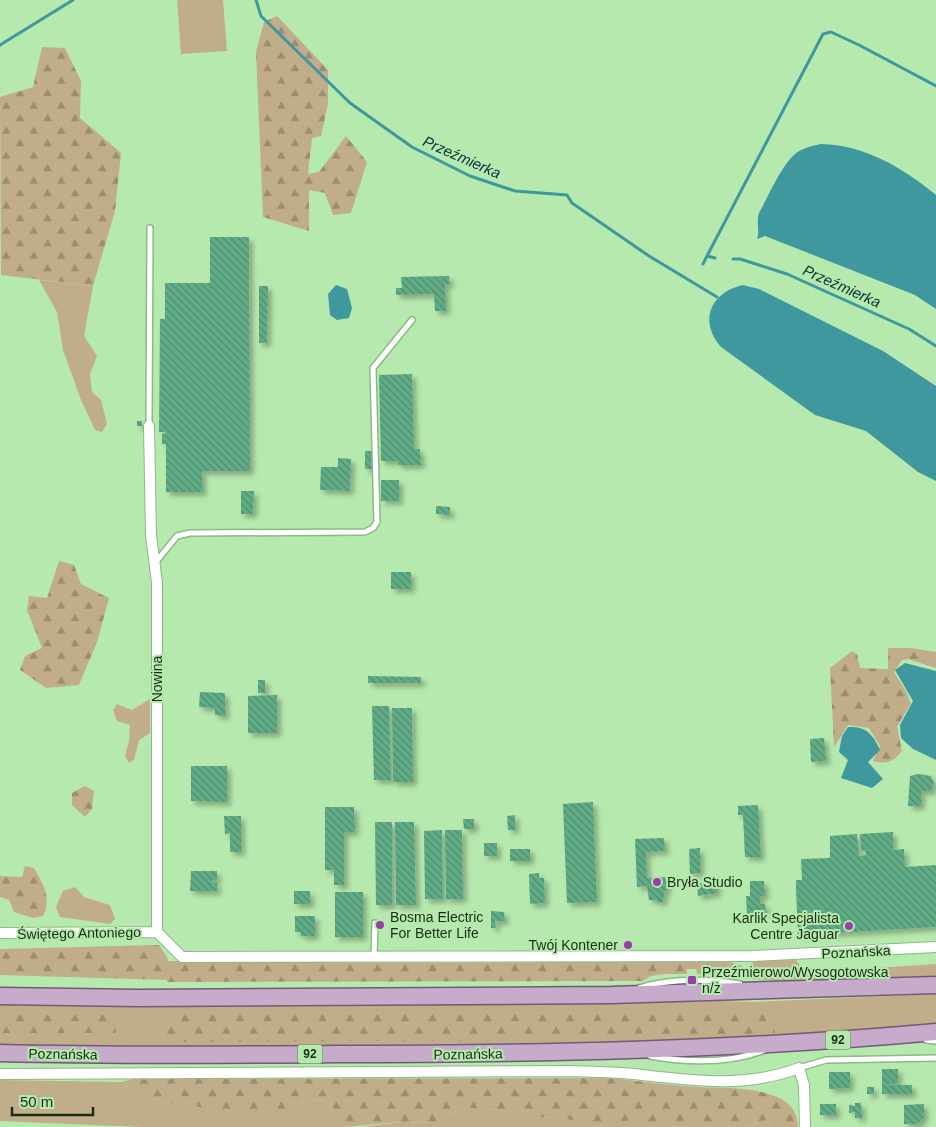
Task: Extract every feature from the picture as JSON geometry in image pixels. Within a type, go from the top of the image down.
[{"type":"main road","points":[[0,996],[148,998],[611,995],[936,985]]},
{"type":"main road","name":"Poznańska","points":[[0,1053],[183,1056],[620,1051],[785,1043],[936,1032]]},
{"type":"street","name":"Nowina","points":[[149,426],[150,535],[157,583],[157,932]]},
{"type":"street","name":"Świętego Antoniego","points":[[0,933],[157,932]]},
{"type":"street","name":"Poznańska","points":[[157,932],[182,957],[752,956],[936,947]]},
{"type":"street","points":[[0,1074],[572,1071],[632,1074],[686,1081],[736,1082],[758,1080],[799,1068],[804,1085],[805,1127]]},
{"type":"lane","points":[[149,426],[150,228]]},
{"type":"lane","points":[[154,564],[177,536],[190,534],[365,532],[373,528],[377,522],[373,368],[412,320]]},
{"type":"lane","points":[[374,957],[375,923]]},
{"type":"lane","points":[[891,1036],[936,1041]]},
{"type":"lane","points":[[799,1068],[826,1060],[936,1058]]},
{"type":"green space","points":[[177,0],[223,0],[227,51],[181,54]]},
{"type":"green space","points":[[277,16],[328,70],[328,104],[321,136],[312,138],[308,174],[319,172],[346,136],[367,162],[351,213],[333,215],[325,193],[309,190],[309,231],[263,217],[256,52],[264,22]]},
{"type":"green space","points":[[42,47],[65,48],[81,81],[80,118],[121,153],[115,211],[93,286],[1,275],[0,97],[33,87]]},
{"type":"green space","points":[[39,280],[93,286],[84,336],[97,356],[90,374],[92,392],[101,400],[107,424],[102,432],[95,430],[81,400],[63,350],[57,312]]},
{"type":"green space","points":[[59,561],[74,565],[81,584],[109,598],[97,642],[79,685],[46,688],[20,670],[25,656],[42,648],[27,610],[29,596],[47,598]]},
{"type":"green space","points":[[888,648],[911,648],[936,652],[936,668],[908,659],[902,660],[894,672],[911,703],[897,727],[902,751],[893,760],[882,763],[873,761],[880,746],[869,728],[848,725],[834,747],[830,668],[852,651],[857,654],[860,668],[888,669]]},
{"type":"green space","points":[[150,699],[150,733],[139,740],[134,760],[129,763],[125,756],[129,741],[130,725],[117,721],[113,710],[117,704],[132,710]]},
{"type":"green space","points":[[85,786],[94,791],[92,809],[85,817],[72,805],[72,793]]},
{"type":"green space","points":[[25,866],[34,868],[43,885],[47,903],[43,916],[33,918],[14,912],[9,900],[0,897],[0,876],[22,877]]},
{"type":"green space","points":[[75,887],[84,897],[110,905],[115,919],[110,924],[60,917],[56,907],[63,891]]},
{"type":"green space","points":[[159,945],[168,961],[452,963],[725,960],[742,966],[723,976],[697,974],[696,969],[687,969],[687,974],[651,976],[643,981],[167,982],[167,980],[0,975],[0,949]]},
{"type":"green space","points":[[796,960],[802,968],[890,967],[936,964],[936,976],[773,980],[726,978],[745,968],[752,969],[753,961]]},
{"type":"green space","points":[[936,994],[936,1023],[819,1033],[585,1044],[351,1048],[0,1048],[0,1001],[708,1000],[750,1002]]},
{"type":"green space","points":[[754,1010],[775,1012],[775,1033],[605,1040],[166,1042],[163,1026],[163,1018],[166,1011]]},
{"type":"green space","points":[[0,1015],[115,1015],[116,1033],[0,1033]]},
{"type":"green space","points":[[610,1078],[758,1091],[786,1102],[795,1113],[798,1127],[769,1127],[770,1123],[764,1120],[745,1127],[643,1127],[643,1120],[636,1117],[610,1127],[595,1127],[560,1117],[536,1118],[498,1110],[466,1108],[447,1115],[435,1123],[401,1122],[345,1127],[334,1110],[321,1100],[305,1099],[297,1108],[282,1112],[211,1108],[178,1105],[149,1098],[142,1092],[122,1085],[122,1082],[133,1079]]},
{"type":"green space","points":[[0,1080],[122,1082],[122,1085],[142,1092],[149,1098],[178,1105],[238,1109],[297,1108],[305,1099],[314,1099],[326,1102],[334,1110],[345,1127],[142,1127],[0,1121]]},
{"type":"green space","points":[[466,1108],[498,1110],[536,1118],[560,1117],[595,1127],[362,1127],[401,1122],[435,1123],[447,1115]]},
{"type":"green space","points":[[636,1117],[643,1120],[643,1127],[610,1127]]},
{"type":"green space","points":[[764,1120],[770,1123],[769,1127],[745,1127]]},
{"type":"water","points":[[821,144],[837,145],[868,153],[897,167],[936,195],[936,309],[915,295],[765,236],[757,239],[759,213],[785,166],[798,152]]},
{"type":"water","points":[[336,285],[347,289],[352,308],[349,318],[337,320],[330,315],[328,294]]},
{"type":"water","points":[[743,285],[759,289],[883,351],[936,386],[936,481],[918,472],[866,431],[815,415],[721,347],[710,327],[711,309],[723,294]]},
{"type":"water","points":[[905,663],[936,671],[936,760],[913,749],[901,738],[900,725],[913,701],[895,670]]},
{"type":"water","points":[[848,727],[860,728],[868,732],[872,735],[880,750],[868,762],[883,779],[872,788],[841,778],[848,760],[839,752],[842,736]]},
{"type":"building","points":[[210,237],[249,237],[250,471],[202,471],[203,492],[166,492],[166,444],[162,444],[162,434],[166,434],[166,432],[159,432],[160,319],[165,319],[165,283],[210,283]]},
{"type":"building","points":[[449,276],[450,284],[445,284],[446,311],[435,311],[434,294],[396,295],[396,288],[402,288],[401,277]]},
{"type":"building","points":[[259,286],[268,286],[267,343],[259,343]]},
{"type":"building","points":[[412,374],[414,449],[420,449],[421,465],[398,465],[398,461],[381,461],[379,375]]},
{"type":"building","points":[[137,421],[142,421],[142,426],[137,426]]},
{"type":"building","points":[[365,451],[372,451],[372,469],[365,469]]},
{"type":"building","points":[[338,458],[351,459],[350,491],[320,490],[321,467],[338,467]]},
{"type":"building","points":[[381,480],[399,480],[399,501],[381,501]]},
{"type":"building","points":[[241,491],[254,491],[253,514],[241,514]]},
{"type":"building","points":[[436,506],[450,507],[450,515],[436,514]]},
{"type":"building","points":[[391,572],[411,572],[411,589],[391,589]]},
{"type":"building","points":[[368,676],[421,677],[421,683],[368,683]]},
{"type":"building","points":[[258,680],[265,680],[265,693],[258,693]]},
{"type":"building","points":[[200,692],[225,693],[225,716],[215,715],[215,708],[199,707]]},
{"type":"building","points":[[277,695],[277,733],[248,733],[248,696]]},
{"type":"building","points":[[372,706],[389,706],[391,780],[374,780]]},
{"type":"building","points":[[392,708],[412,708],[413,782],[393,782]]},
{"type":"building","points":[[824,738],[826,761],[811,762],[810,739]]},
{"type":"building","points":[[191,766],[227,766],[227,802],[191,801]]},
{"type":"building","points":[[918,774],[931,776],[934,783],[931,791],[921,791],[921,806],[908,806],[910,776]]},
{"type":"building","points":[[593,802],[597,902],[567,903],[563,804]]},
{"type":"building","points":[[758,805],[761,857],[745,857],[743,815],[738,815],[738,806]]},
{"type":"building","points":[[325,807],[354,807],[355,832],[344,832],[344,885],[334,885],[334,870],[325,870]]},
{"type":"building","points":[[515,815],[515,830],[508,830],[507,816]]},
{"type":"building","points":[[224,816],[241,816],[241,852],[230,852],[230,833],[225,834]]},
{"type":"building","points":[[463,819],[474,819],[474,829],[464,829]]},
{"type":"building","points":[[375,822],[392,822],[392,905],[376,905]]},
{"type":"building","points":[[395,822],[414,822],[416,905],[396,905]]},
{"type":"building","points":[[442,830],[443,899],[425,899],[424,831]]},
{"type":"building","points":[[445,830],[462,830],[463,899],[446,899]]},
{"type":"building","points":[[893,832],[893,850],[904,849],[905,867],[936,865],[936,927],[798,935],[796,880],[802,880],[801,859],[830,858],[830,836],[857,834],[859,856],[866,855],[865,850],[861,851],[860,834]]},
{"type":"building","points":[[664,838],[665,851],[646,852],[647,878],[665,877],[667,882],[667,890],[665,890],[663,902],[657,902],[657,900],[649,900],[647,886],[637,887],[635,839]]},
{"type":"building","points":[[484,843],[497,843],[497,856],[484,856]]},
{"type":"building","points":[[700,848],[700,873],[690,874],[689,849]]},
{"type":"building","points":[[510,849],[530,849],[530,861],[510,861]]},
{"type":"building","points":[[191,871],[217,871],[217,880],[212,880],[212,883],[217,883],[217,891],[190,891]]},
{"type":"building","points":[[539,873],[539,878],[544,878],[545,903],[530,904],[529,874]]},
{"type":"building","points":[[716,878],[717,893],[698,896],[697,883],[704,883],[704,879]]},
{"type":"building","points":[[750,881],[764,881],[765,896],[760,896],[760,904],[765,904],[766,913],[747,914],[746,896],[750,896]]},
{"type":"building","points":[[294,891],[310,891],[310,904],[294,904]]},
{"type":"building","points":[[335,892],[363,892],[363,937],[335,937]]},
{"type":"building","points":[[491,911],[504,912],[505,921],[495,921],[496,928],[491,928]]},
{"type":"building","points":[[295,916],[315,916],[315,936],[301,936],[301,932],[295,932]]},
{"type":"building","points":[[882,1069],[898,1069],[898,1083],[886,1085],[912,1085],[912,1094],[882,1094]]},
{"type":"building","points":[[829,1072],[850,1072],[850,1088],[829,1089]]},
{"type":"building","points":[[867,1087],[874,1087],[874,1094],[867,1094]]},
{"type":"building","points":[[855,1103],[861,1103],[862,1118],[855,1118],[855,1112],[849,1113],[849,1105],[855,1106]]},
{"type":"building","points":[[820,1104],[836,1104],[836,1115],[820,1115]]},
{"type":"building","points":[[924,1104],[924,1118],[917,1124],[904,1124],[904,1105]]},
{"type":"waterway","points":[[0,45],[73,0]]},
{"type":"waterway","name":"Przeźmierka","points":[[256,0],[261,16],[350,103],[412,147],[470,176],[515,191],[567,195],[572,203],[649,256],[717,297]]},
{"type":"waterway","points":[[707,256],[823,34],[831,32],[936,86]]},
{"type":"waterway","name":"Przeźmierka","points":[[703,264],[707,256],[715,258]]},
{"type":"waterway","name":"Przeźmierka","points":[[733,259],[740,259],[787,274],[909,329],[936,346]]},
{"type":"place","name":"Bryła Studio","points":[[657,882]]},
{"type":"place","name":"Bosma Electric For Better Life","points":[[380,925]]},
{"type":"place","name":"Karlik Specjalista Centre Jaguar","points":[[849,926]]},
{"type":"place","name":"Twój Kontener","points":[[628,945]]},
{"type":"place","name":"Przeźmierowo/Wysogotowska n/ż","points":[[692,980]]}]
